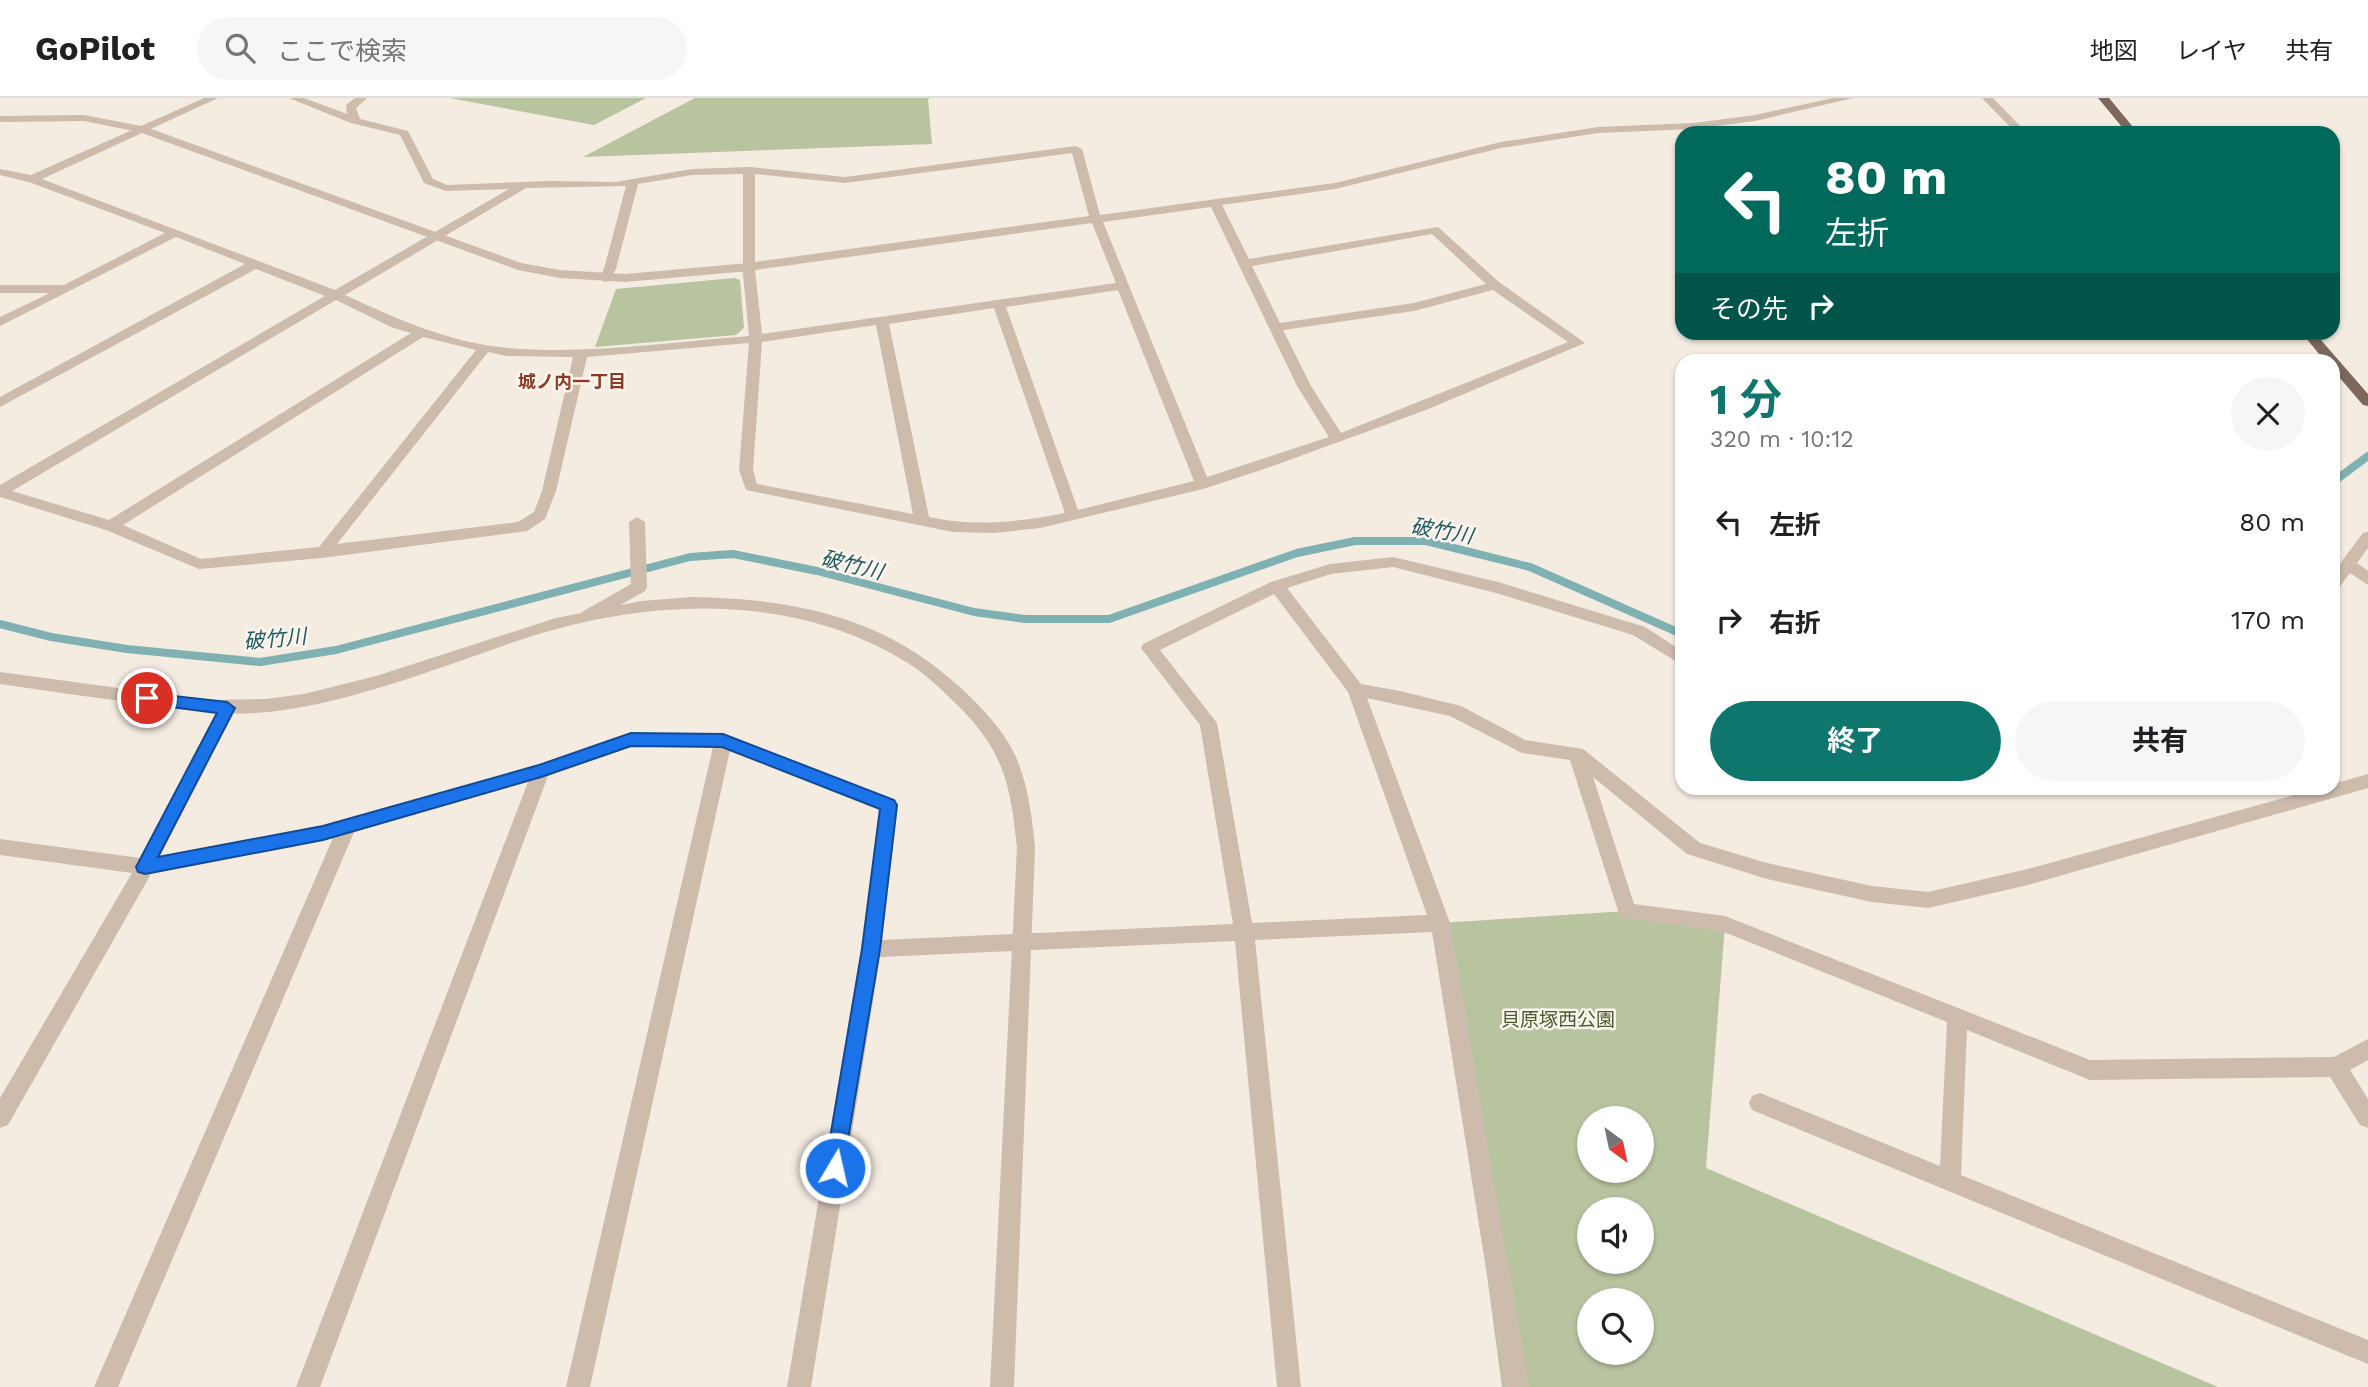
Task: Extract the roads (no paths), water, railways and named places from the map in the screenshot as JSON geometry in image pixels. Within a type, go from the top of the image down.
[{"type":"main road","points":[[2103,98],[2127,126]]},
{"type":"main road","points":[[2314,340],[2326,354]]},
{"type":"main road","points":[[2340,370],[2368,402]]},
{"type":"street","points":[[32,179],[213,98]]},
{"type":"street","points":[[294,98],[355,121],[404,133],[422,174],[435,185],[446,188],[615,185],[692,172],[749,170],[845,180],[1076,149],[1096,220],[1203,484]]},
{"type":"street","points":[[355,121],[350,107],[362,98]]},
{"type":"street","points":[[1694,126],[1755,118],[1848,98]]},
{"type":"street","points":[[1987,98],[2015,126]]},
{"type":"street","points":[[0,119],[83,118],[142,129],[517,266],[605,278],[677,275],[749,267],[1216,204],[1335,186],[1501,145],[1598,130],[1675,127]]},
{"type":"street","points":[[749,170],[749,267],[756,339],[746,470],[751,487],[970,528],[1044,522],[1203,484],[1487,382],[1578,343],[1495,285],[1434,230],[1244,264]]},
{"type":"street","points":[[0,172],[32,179],[175,233],[335,295],[396,324],[508,352],[581,354],[756,339],[1122,286]]},
{"type":"street","points":[[605,278],[610,269],[633,183]]},
{"type":"street","points":[[0,492],[524,185]]},
{"type":"street","points":[[1216,204],[1304,386],[1337,438]]},
{"type":"street","points":[[0,322],[175,233]]},
{"type":"street","points":[[0,403],[254,264]]},
{"type":"street","points":[[1275,327],[1388,313],[1455,299],[1495,285]]},
{"type":"street","points":[[0,289],[66,289]]},
{"type":"street","points":[[999,304],[1073,516]]},
{"type":"street","points":[[882,321],[922,520]]},
{"type":"street","points":[[111,526],[422,332]]},
{"type":"street","points":[[322,552],[485,348]]},
{"type":"street","points":[[0,492],[111,526],[199,564],[219,565],[522,527],[540,515],[549,491],[581,354]]},
{"type":"street","points":[[588,615],[639,587],[637,523]]},
{"type":"street","points":[[2340,575],[2368,537]]},
{"type":"street","points":[[1289,1387],[1244,932],[1208,723],[1149,648],[1277,586],[1330,569],[1392,562],[1498,588],[1639,631],[1675,654]]},
{"type":"street","points":[[2349,564],[2368,580]]},
{"type":"street","points":[[1277,586],[1356,690],[1440,923],[1517,1387]]},
{"type":"street","points":[[0,678],[227,708],[303,700],[357,688],[588,615],[646,605],[699,601],[760,605],[809,613],[869,633],[911,654],[952,686],[978,716],[1006,755],[1021,801],[1026,848],[1002,1387]]},
{"type":"street","points":[[1356,690],[1455,711],[1522,746],[1577,754],[1695,849],[1767,871],[1872,894],[1928,900],[2028,877],[2318,795]]},
{"type":"street","points":[[0,1118],[145,867],[227,708]]},
{"type":"street","points":[[0,847],[145,867],[347,826],[541,771],[631,740],[723,740],[888,805],[871,949],[799,1387]]},
{"type":"street","points":[[578,1387],[723,740]]},
{"type":"street","points":[[1577,754],[1627,911],[1725,924],[2090,1070],[2336,1067],[2368,1049]]},
{"type":"street","points":[[308,1387],[541,771]]},
{"type":"street","points":[[2340,789],[2368,781]]},
{"type":"street","points":[[106,1387],[347,826]]},
{"type":"street","points":[[871,949],[1440,923]]},
{"type":"street","points":[[1950,1181],[1957,1017]]},
{"type":"street","points":[[2336,1067],[2368,1118]]},
{"type":"street","points":[[1760,1103],[2368,1352]]},
{"type":"waterway","name":"破竹川","points":[[2340,477],[2368,456]]},
{"type":"waterway","name":"破竹川","points":[[0,624],[51,637],[127,649],[260,662],[336,650],[690,557],[733,554],[817,571],[974,612],[1025,619],[1109,619],[1297,553],[1355,541],[1426,541],[1530,567],[1675,631]]},
{"type":"district","name":"城ノ内一丁目","points":[[572,382]]},
{"type":"park label","name":"貝原塚西公園","points":[[1558,1019]]}]
